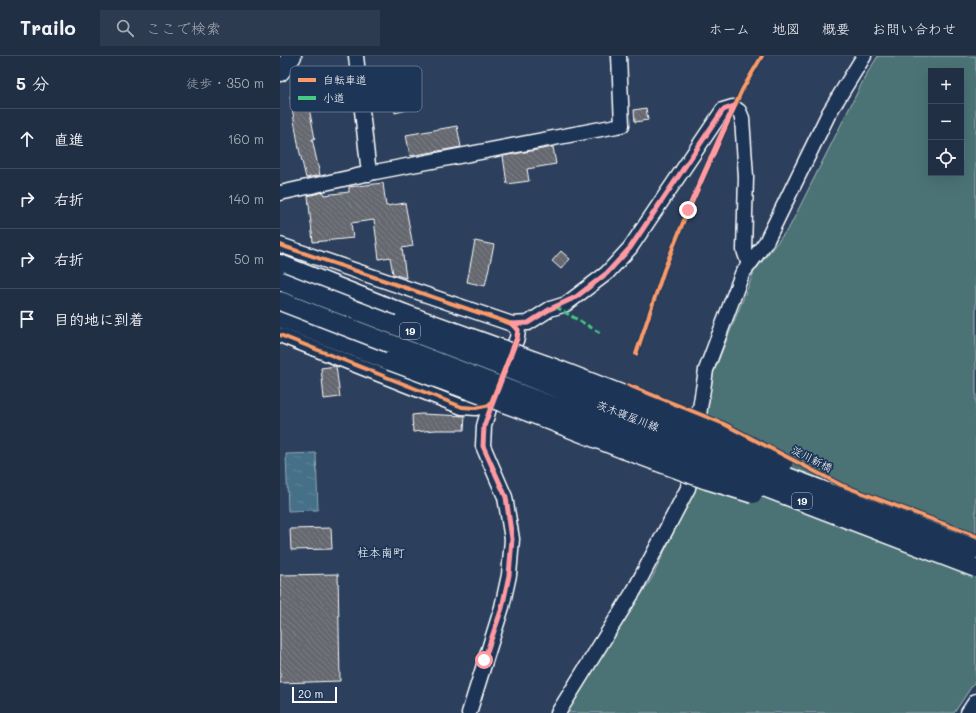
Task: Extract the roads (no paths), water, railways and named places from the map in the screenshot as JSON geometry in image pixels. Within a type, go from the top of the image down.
[{"type":"main road","points":[[280,72],[292,56]]},
{"type":"main road","points":[[280,264],[404,314],[546,365],[726,436],[882,522]]},
{"type":"main road","name":"茨木寝屋川線","points":[[280,280],[633,418],[882,522],[976,568]]},
{"type":"main road","name":"19","points":[[280,301],[533,406]]},
{"type":"main road","points":[[280,318],[390,361],[533,406]]},
{"type":"main road","name":"茨木寝屋川線","points":[[533,406],[625,442],[882,522],[976,549]]},
{"type":"street","points":[[356,56],[357,66]]},
{"type":"street","points":[[280,193],[369,174],[622,125],[620,56]]},
{"type":"street","points":[[558,713],[635,589],[688,488],[706,370],[742,274],[766,242],[829,113],[864,56]]},
{"type":"street","points":[[280,245],[512,324],[528,323],[550,309],[576,297],[607,273],[630,248],[723,110],[734,106],[739,111],[742,118],[746,178],[744,250],[749,265]]},
{"type":"street","points":[[362,112],[369,174]]},
{"type":"street","points":[[468,713],[502,608],[509,575],[512,539],[506,497],[483,446],[484,426],[490,405],[517,338],[518,330],[512,324]]},
{"type":"street","points":[[280,336],[462,407],[476,408],[490,405]]},
{"type":"street","points":[[968,713],[976,701]]},
{"type":"water","points":[[316,453],[318,510],[288,511],[286,454]]},
{"type":"district","name":"柱本南町","points":[[381,553]]}]
